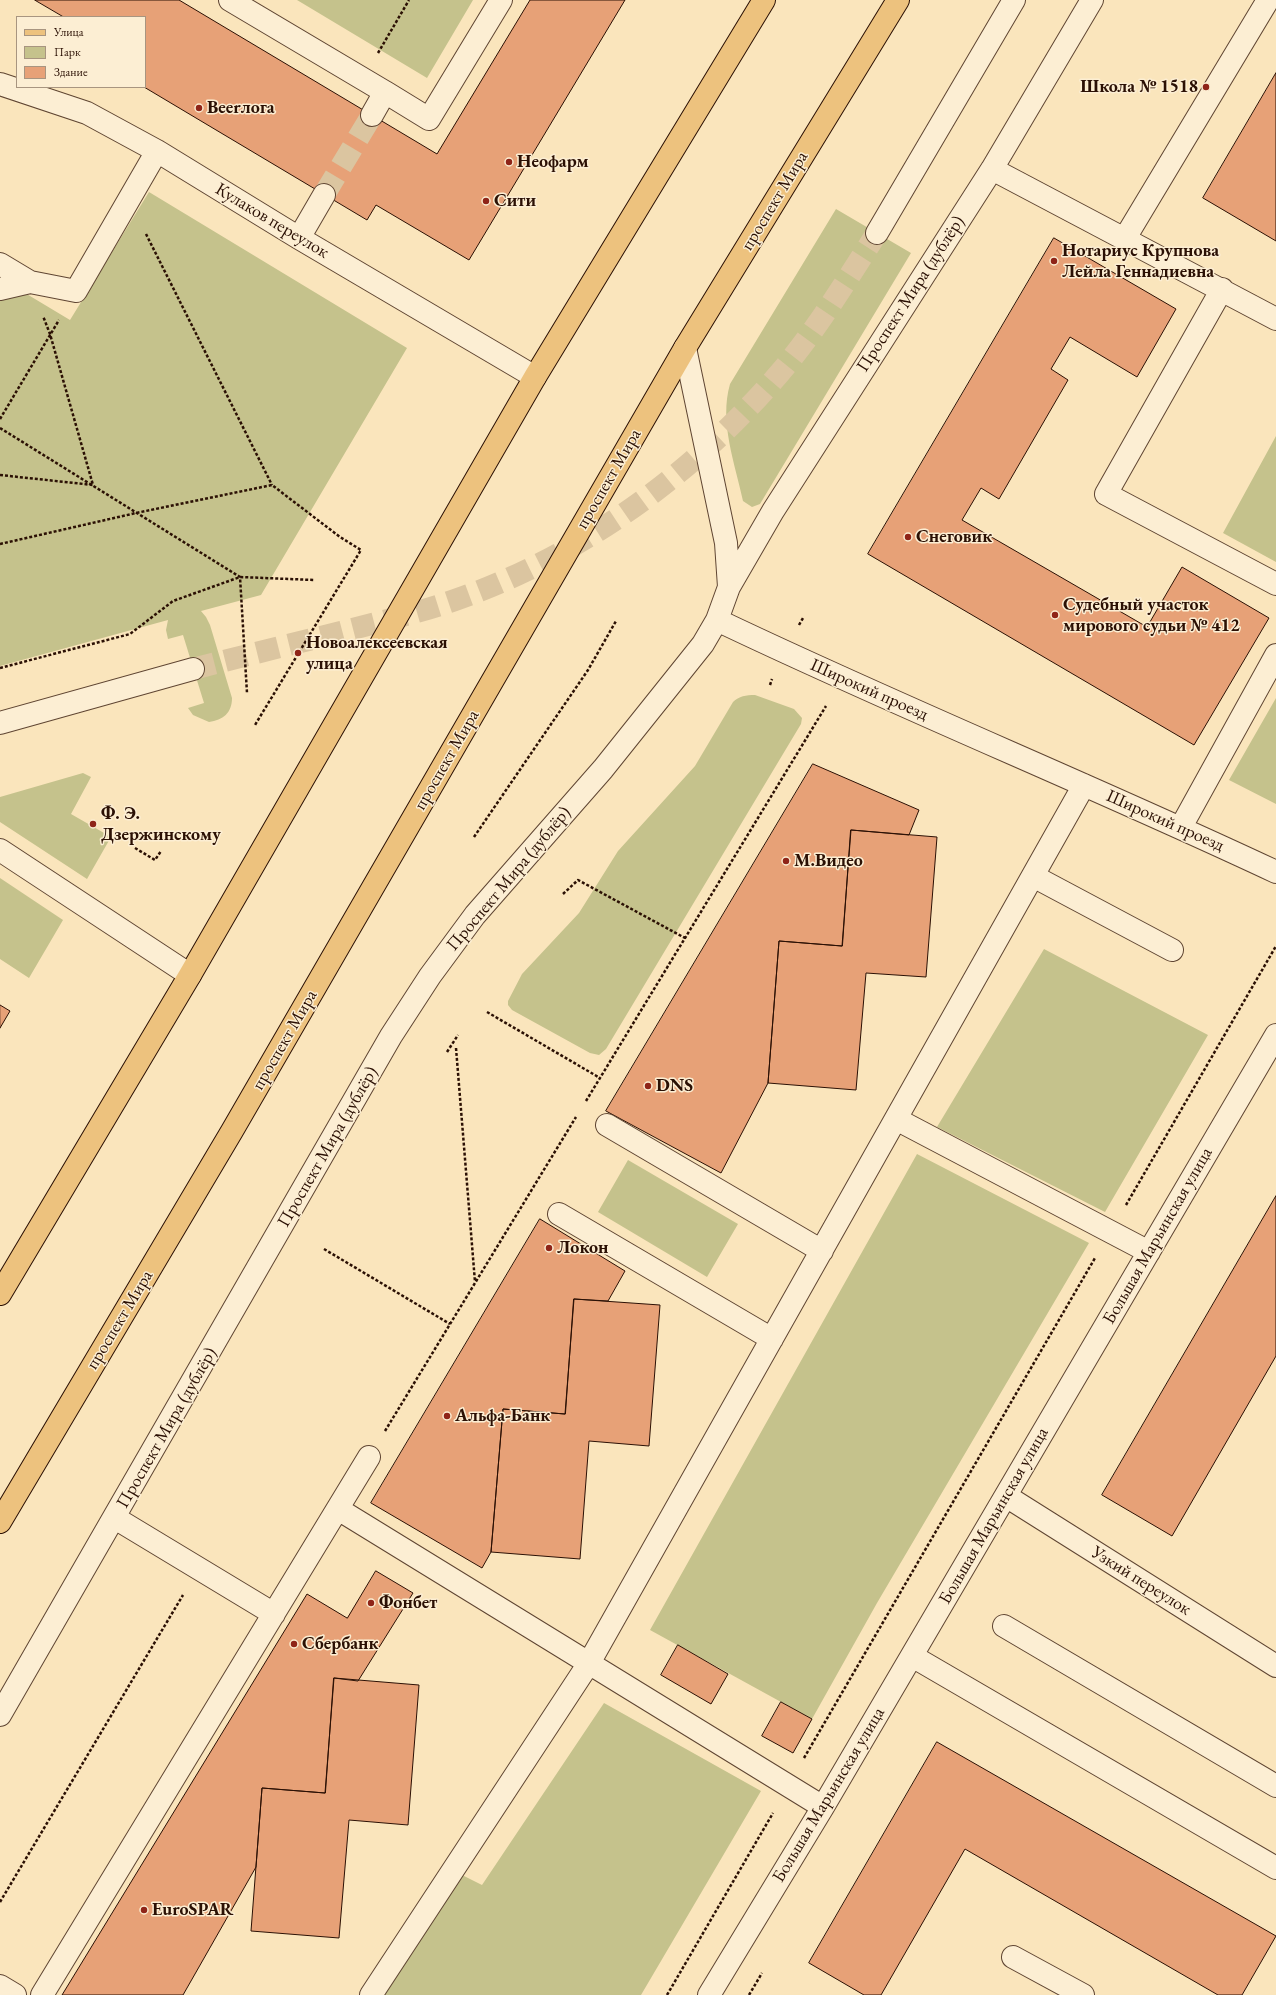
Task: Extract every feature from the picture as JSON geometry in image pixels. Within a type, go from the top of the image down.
[{"type":"main road","points":[[0,1294],[190,974],[535,377],[764,0]]},
{"type":"main road","name":"проспект Мира","points":[[0,1522],[236,1124],[686,348],[898,0]]},
{"type":"street","points":[[230,0],[429,119],[500,0]]},
{"type":"street","points":[[877,232],[1014,0]]},
{"type":"street","name":"Проспект Мира (дублёр)","points":[[729,587],[773,511],[992,168],[1092,0]]},
{"type":"street","points":[[1125,238],[1268,0]]},
{"type":"street","name":"Кулаков переулок","points":[[0,84],[87,113],[157,151],[299,238],[535,377]]},
{"type":"street","points":[[372,115],[385,92]]},
{"type":"street","points":[[0,264],[30,282],[76,291],[157,151]]},
{"type":"street","points":[[992,168],[1276,319]]},
{"type":"street","points":[[299,238],[324,194]]},
{"type":"street","points":[[0,289],[30,282]]},
{"type":"street","points":[[1222,289],[1106,494],[1276,584]]},
{"type":"street","points":[[686,348],[726,543],[729,587],[717,620]]},
{"type":"street","name":"Проспект Мира (дублёр)","points":[[0,1715],[115,1518],[391,1036],[430,976],[475,915],[603,769],[687,665],[703,644],[717,620]]},
{"type":"street","name":"Широкий проезд","points":[[717,620],[785,653],[1181,827],[1276,872]]},
{"type":"street","points":[[1181,827],[1276,655]]},
{"type":"street","points":[[0,723],[194,669]]},
{"type":"street","points":[[371,1995],[589,1664],[1084,785]]},
{"type":"street","points":[[0,850],[190,974]]},
{"type":"street","points":[[1033,876],[1172,950]]},
{"type":"street","name":"Большая Марьинская улица","points":[[708,1995],[823,1807],[1276,1035]]},
{"type":"street","points":[[896,1119],[1149,1252]]},
{"type":"street","points":[[607,1125],[822,1251]]},
{"type":"street","points":[[559,1214],[772,1340]]},
{"type":"street","points":[[42,1995],[369,1457]]},
{"type":"street","name":"Узкий переулок","points":[[1006,1496],[1276,1666]]},
{"type":"street","points":[[338,1509],[823,1807]]},
{"type":"street","points":[[115,1518],[274,1614]]},
{"type":"street","points":[[1004,1626],[1276,1786]]},
{"type":"street","points":[[912,1656],[1276,1868]]},
{"type":"street","points":[[1013,1957],[1083,1995]]},
{"type":"street","points":[[0,1986],[15,1995]]},
{"type":"path","points":[[362,79],[410,0]]},
{"type":"path","points":[[129,199],[272,485],[340,537],[361,550],[255,725]]},
{"type":"path","points":[[30,282],[50,334],[93,485]]},
{"type":"path","points":[[0,419],[76,291]]},
{"type":"path","points":[[0,428],[240,577]]},
{"type":"path","points":[[0,475],[93,485]]},
{"type":"path","points":[[0,544],[136,512],[272,485]]},
{"type":"path","points":[[240,577],[247,693]]},
{"type":"path","points":[[0,668],[130,634],[173,601],[240,577],[314,580]]},
{"type":"path","points":[[474,837],[588,670],[616,621]]},
{"type":"path","points":[[584,1104],[826,705]]},
{"type":"path","points":[[134,848],[155,860],[161,851]]},
{"type":"path","points":[[563,894],[578,880],[685,938]]},
{"type":"path","points":[[667,1995],[1276,946]]},
{"type":"path","points":[[487,1012],[600,1078]]},
{"type":"path","points":[[447,1052],[458,1035]]},
{"type":"path","points":[[456,1048],[475,1282]]},
{"type":"path","points":[[369,1457],[580,1111]]},
{"type":"path","points":[[324,1248],[450,1324]]},
{"type":"path","points":[[0,1902],[199,1568]]},
{"type":"green space","points":[[297,0],[473,0],[427,78]]},
{"type":"green space","points":[[149,192],[407,348],[261,595],[201,611],[210,625],[232,698],[232,703],[226,715],[218,720],[209,722],[193,715],[188,708],[204,703],[183,635],[168,639],[166,630],[168,620],[0,666],[0,278],[70,320]]},
{"type":"green space","points":[[836,209],[911,253],[760,504],[752,507],[743,501],[729,442],[726,413],[730,384]]},
{"type":"green space","points":[[1276,436],[1276,562],[1223,533]]},
{"type":"green space","points":[[755,695],[794,709],[802,718],[801,724],[606,1049],[599,1055],[590,1053],[512,1010],[508,1005],[508,1001],[522,974],[579,913],[618,851],[695,766],[733,702],[743,696]]},
{"type":"green space","points":[[1276,698],[1276,804],[1229,780]]},
{"type":"green space","points":[[83,773],[91,777],[71,814],[111,837],[87,879],[0,822],[0,797]]},
{"type":"green space","points":[[0,878],[63,920],[29,978],[0,959]]},
{"type":"green space","points":[[1044,949],[1208,1035],[1105,1212],[937,1127]]},
{"type":"green space","points":[[917,1154],[1089,1243],[877,1603],[812,1719],[650,1630]]},
{"type":"green space","points":[[628,1160],[738,1224],[707,1277],[598,1212]]},
{"type":"green space","points":[[604,1703],[761,1791],[641,1995],[382,1995],[462,1875],[482,1885]]},
{"type":"building","points":[[35,0],[179,0],[437,154],[530,0],[625,0],[469,260],[376,205],[367,220],[146,88],[146,16],[62,16]]},
{"type":"building","points":[[1276,73],[1276,241],[1203,198]]},
{"type":"building","points":[[1054,238],[1176,309],[1137,377],[1070,337],[1051,369],[1068,380],[999,499],[981,488],[962,520],[1147,627],[1182,567],[1269,618],[1194,745],[868,554]]},
{"type":"building","points":[[813,764],[919,810],[909,835],[851,830],[842,946],[779,941],[768,1083],[721,1173],[606,1111]]},
{"type":"building","points":[[851,830],[937,837],[926,977],[866,973],[856,1090],[768,1083],[779,941],[842,946]]},
{"type":"building","points":[[0,1005],[10,1011],[0,1028]]},
{"type":"building","points":[[1276,1196],[1276,1356],[1172,1536],[1102,1495]]},
{"type":"building","points":[[540,1219],[625,1271],[608,1301],[574,1299],[565,1414],[503,1409],[491,1552],[482,1568],[371,1503]]},
{"type":"building","points":[[574,1299],[660,1305],[649,1446],[589,1441],[580,1559],[491,1552],[503,1409],[565,1414]]},
{"type":"building","points":[[376,1571],[413,1593],[358,1681],[334,1678],[325,1793],[262,1788],[256,1867],[183,1995],[62,1995],[307,1594],[347,1618]]},
{"type":"building","points":[[678,1645],[728,1674],[711,1704],[661,1675]]},
{"type":"building","points":[[334,1678],[419,1685],[408,1825],[349,1820],[339,1938],[251,1931],[262,1788],[325,1793]]},
{"type":"building","points":[[781,1702],[812,1719],[793,1753],[762,1736]]},
{"type":"building","points":[[937,1742],[1276,1936],[1242,1995],[1218,1995],[965,1849],[881,1995],[864,1995],[809,1963]]},
{"type":"tunnel","points":[[324,195],[372,115]]},
{"type":"tunnel","points":[[193,669],[384,621],[441,605],[502,582],[547,560],[590,536],[632,508],[671,479],[745,412],[778,375],[805,341],[830,306],[877,233]]},
{"type":"place","name":"Школа № 1518","points":[[1206,87]]},
{"type":"place","name":"Beerлога","points":[[199,108]]},
{"type":"place","name":"Неофарм","points":[[509,162]]},
{"type":"place","name":"Сити","points":[[486,201]]},
{"type":"place","name":"Нотариус Крупнова Лейла Геннадиевна","points":[[1054,261]]},
{"type":"place","name":"Снеговик","points":[[908,537]]},
{"type":"place","name":"Судебный участок мирового судьи № 412","points":[[1055,615]]},
{"type":"place","name":"Новоалексеевская улица","points":[[298,653]]},
{"type":"place","name":"Ф. Э. Дзержинскому","points":[[93,824]]},
{"type":"place","name":"М.Видео","points":[[786,861]]},
{"type":"place","name":"DNS","points":[[648,1086]]},
{"type":"place","name":"Локон","points":[[549,1248]]},
{"type":"place","name":"Альфа-Банк","points":[[447,1416]]},
{"type":"place","name":"Фонбет","points":[[371,1603]]},
{"type":"place","name":"Сбербанк","points":[[294,1644]]},
{"type":"place","name":"EuroSPAR","points":[[144,1910]]}]
